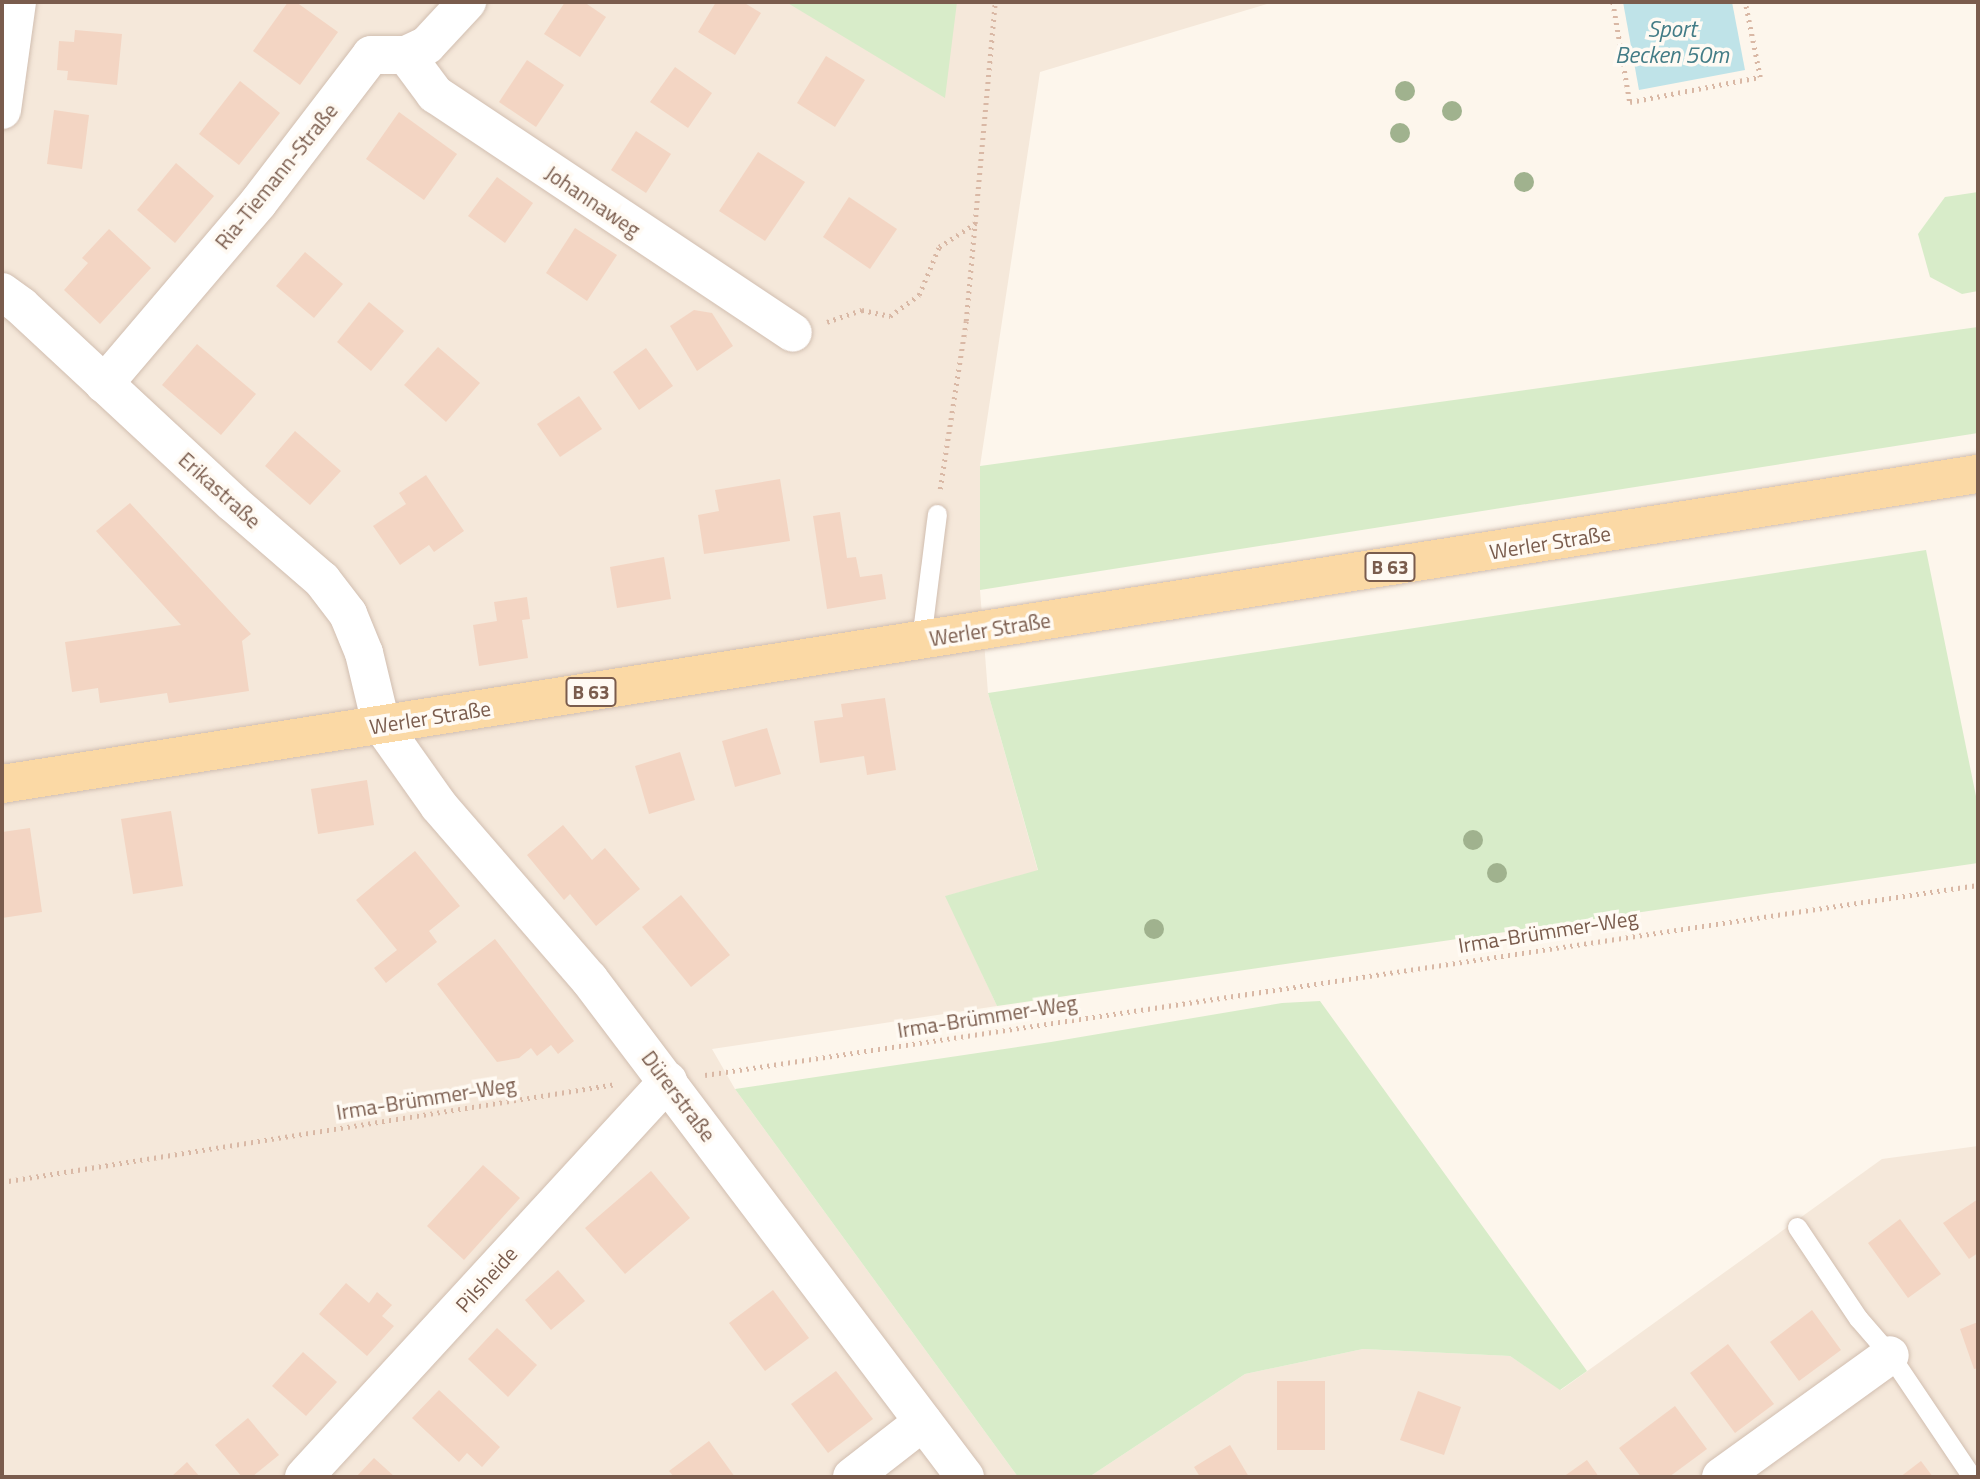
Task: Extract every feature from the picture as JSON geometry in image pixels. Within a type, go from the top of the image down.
[{"type":"main road","name":"Werler Straße","points":[[2,784],[1978,474]]},
{"type":"street","points":[[2,110],[17,2]]},
{"type":"street","points":[[406,55],[427,46],[467,2]]},
{"type":"street","name":"Ria-Tiemann-Straße","points":[[104,384],[258,203],[371,55],[406,55]]},
{"type":"street","name":"Johannaweg","points":[[406,55],[435,94],[793,333]]},
{"type":"street","name":"Erikastraße","points":[[8,309],[104,384],[322,580],[348,614],[364,653],[381,724]]},
{"type":"street","name":"Dürerstraße","points":[[381,724],[439,806],[589,979],[965,1477]]},
{"type":"street","name":"Pilsheide","points":[[304,1477],[668,1081]]},
{"type":"street","points":[[1721,1477],[1890,1355]]},
{"type":"street","points":[[852,1477],[923,1422]]},
{"type":"lane","points":[[921,640],[937,514]]},
{"type":"lane","points":[[1797,1227],[1858,1318],[1890,1355],[1972,1477]]},
{"type":"path","points":[[937,514],[966,321],[995,2]]},
{"type":"path","points":[[1613,2],[1630,102],[1760,77],[1745,2]]},
{"type":"path","points":[[793,333],[862,310],[890,316],[919,295],[939,247],[976,223]]},
{"type":"path","name":"Irma-Brümmer-Weg","points":[[2,1182],[617,1084],[668,1081],[1978,884]]},
{"type":"shaded area","points":[[2,2],[1274,2],[1040,72],[980,466],[980,590],[988,693],[1038,871],[946,896],[997,1006],[712,1049],[735,1089],[1018,1477],[2,1477]]},
{"type":"shaded area","points":[[1978,1146],[1978,1477],[1089,1477],[1245,1374],[1363,1349],[1510,1356],[1561,1390],[1882,1159]]},
{"type":"green space","points":[[786,2],[957,2],[945,98]]},
{"type":"green space","points":[[1978,192],[1978,291],[1962,294],[1930,277],[1918,234],[1945,197]]},
{"type":"green space","points":[[1978,327],[1978,433],[980,590],[980,466]]},
{"type":"green space","points":[[1926,550],[1978,806],[1978,863],[997,1006],[945,896],[1038,870],[988,693]]},
{"type":"green space","points":[[1320,1001],[1587,1371],[1560,1390],[1510,1356],[1363,1349],[1245,1374],[1089,1477],[1018,1477],[735,1089],[1051,1042],[1282,1003]]},
{"type":"water","name":"Sport Becken 50m","points":[[1623,2],[1732,2],[1745,70],[1639,90]]},
{"type":"building","points":[[288,2],[296,2],[338,32],[300,85],[253,51]]},
{"type":"building","points":[[565,2],[584,2],[606,17],[580,57],[544,34]]},
{"type":"building","points":[[716,2],[743,2],[761,13],[735,55],[698,32]]},
{"type":"building","points":[[75,30],[122,34],[117,85],[67,80],[68,71],[57,70],[59,41],[74,42]]},
{"type":"building","points":[[826,56],[865,80],[835,127],[797,103]]},
{"type":"building","points":[[527,60],[564,85],[536,127],[499,102]]},
{"type":"building","points":[[675,67],[712,93],[688,128],[650,102]]},
{"type":"building","points":[[240,81],[280,113],[239,165],[199,134]]},
{"type":"building","points":[[54,110],[89,115],[82,169],[47,164]]},
{"type":"building","points":[[399,112],[457,154],[424,200],[366,159]]},
{"type":"building","points":[[636,131],[671,154],[646,193],[611,170]]},
{"type":"building","points":[[758,152],[805,182],[765,241],[719,211]]},
{"type":"building","points":[[176,163],[214,196],[175,243],[137,210]]},
{"type":"building","points":[[497,177],[533,203],[505,243],[468,216]]},
{"type":"building","points":[[849,197],[897,229],[870,269],[823,237]]},
{"type":"building","points":[[575,228],[617,255],[587,301],[546,273]]},
{"type":"building","points":[[109,229],[151,268],[100,324],[64,290],[88,263],[82,258]]},
{"type":"building","points":[[305,252],[343,284],[314,318],[276,286]]},
{"type":"building","points":[[369,302],[404,331],[371,371],[337,342]]},
{"type":"building","points":[[694,310],[712,313],[733,346],[697,371],[670,326]]},
{"type":"building","points":[[197,344],[256,394],[221,435],[162,385]]},
{"type":"building","points":[[438,347],[480,383],[446,422],[404,385]]},
{"type":"building","points":[[646,348],[673,386],[639,410],[613,372]]},
{"type":"building","points":[[579,396],[602,429],[560,457],[537,424]]},
{"type":"building","points":[[295,431],[341,471],[310,505],[265,466]]},
{"type":"building","points":[[426,475],[464,531],[434,552],[429,545],[400,565],[373,526],[406,504],[399,493]]},
{"type":"building","points":[[780,479],[790,541],[704,554],[698,515],[719,511],[715,490]]},
{"type":"building","points":[[130,503],[251,634],[242,641],[249,691],[169,703],[167,693],[100,703],[98,688],[72,692],[65,642],[181,625],[96,531]]},
{"type":"building","points":[[840,512],[847,558],[856,557],[860,577],[882,574],[886,599],[827,609],[813,516]]},
{"type":"building","points":[[664,557],[671,599],[617,608],[610,567]]},
{"type":"building","points":[[527,597],[530,619],[522,620],[528,658],[479,666],[473,625],[497,621],[494,602]]},
{"type":"building","points":[[885,698],[896,770],[867,775],[864,756],[820,763],[814,721],[843,717],[841,704]]},
{"type":"building","points":[[767,728],[781,774],[735,787],[722,741]]},
{"type":"building","points":[[680,752],[695,800],[649,814],[635,766]]},
{"type":"building","points":[[367,780],[374,825],[318,834],[311,789]]},
{"type":"building","points":[[171,811],[183,886],[133,894],[121,819]]},
{"type":"building","points":[[563,825],[592,860],[605,848],[640,889],[596,926],[570,894],[564,900],[527,855]]},
{"type":"building","points":[[30,828],[42,912],[2,918],[2,832]]},
{"type":"building","points":[[415,851],[460,906],[429,931],[437,942],[386,983],[374,968],[397,950],[356,900]]},
{"type":"building","points":[[681,895],[730,955],[691,987],[642,927]]},
{"type":"building","points":[[495,939],[574,1041],[558,1054],[551,1045],[537,1056],[531,1048],[519,1058],[497,1062],[437,984]]},
{"type":"building","points":[[483,1165],[520,1198],[464,1260],[427,1226]]},
{"type":"building","points":[[651,1171],[690,1218],[625,1274],[585,1228]]},
{"type":"building","points":[[1978,1199],[1978,1253],[1969,1259],[1943,1223]]},
{"type":"building","points":[[1900,1219],[1941,1274],[1908,1298],[1868,1243]]},
{"type":"building","points":[[558,1270],[585,1301],[551,1330],[525,1300]]},
{"type":"building","points":[[346,1283],[369,1303],[377,1292],[392,1305],[382,1316],[394,1326],[367,1356],[319,1314]]},
{"type":"building","points":[[773,1290],[809,1338],[765,1371],[729,1323]]},
{"type":"building","points":[[1812,1310],[1841,1350],[1799,1381],[1770,1342]]},
{"type":"building","points":[[1978,1322],[1978,1368],[1974,1369],[1960,1329]]},
{"type":"building","points":[[497,1328],[537,1365],[508,1397],[468,1359]]},
{"type":"building","points":[[1728,1344],[1774,1404],[1735,1433],[1690,1373]]},
{"type":"building","points":[[303,1352],[337,1382],[306,1416],[272,1386]]},
{"type":"building","points":[[836,1371],[873,1419],[828,1453],[791,1404]]},
{"type":"building","points":[[1277,1381],[1325,1381],[1325,1450],[1277,1450]]},
{"type":"building","points":[[439,1390],[500,1447],[482,1467],[467,1453],[459,1462],[412,1418]]},
{"type":"building","points":[[1418,1391],[1461,1407],[1444,1455],[1400,1440]]},
{"type":"building","points":[[1675,1406],[1707,1449],[1669,1477],[1641,1477],[1619,1448]]},
{"type":"building","points":[[248,1418],[279,1455],[252,1477],[242,1477],[215,1445]]},
{"type":"building","points":[[709,1441],[735,1477],[674,1477],[669,1471]]},
{"type":"building","points":[[1230,1445],[1249,1477],[1200,1477],[1194,1467]]},
{"type":"building","points":[[374,1458],[395,1477],[356,1477]]},
{"type":"building","points":[[1587,1460],[1599,1477],[1563,1477]]},
{"type":"building","points":[[1921,1461],[1933,1477],[1900,1477]]},
{"type":"building","points":[[187,1462],[200,1477],[171,1477]]}]
